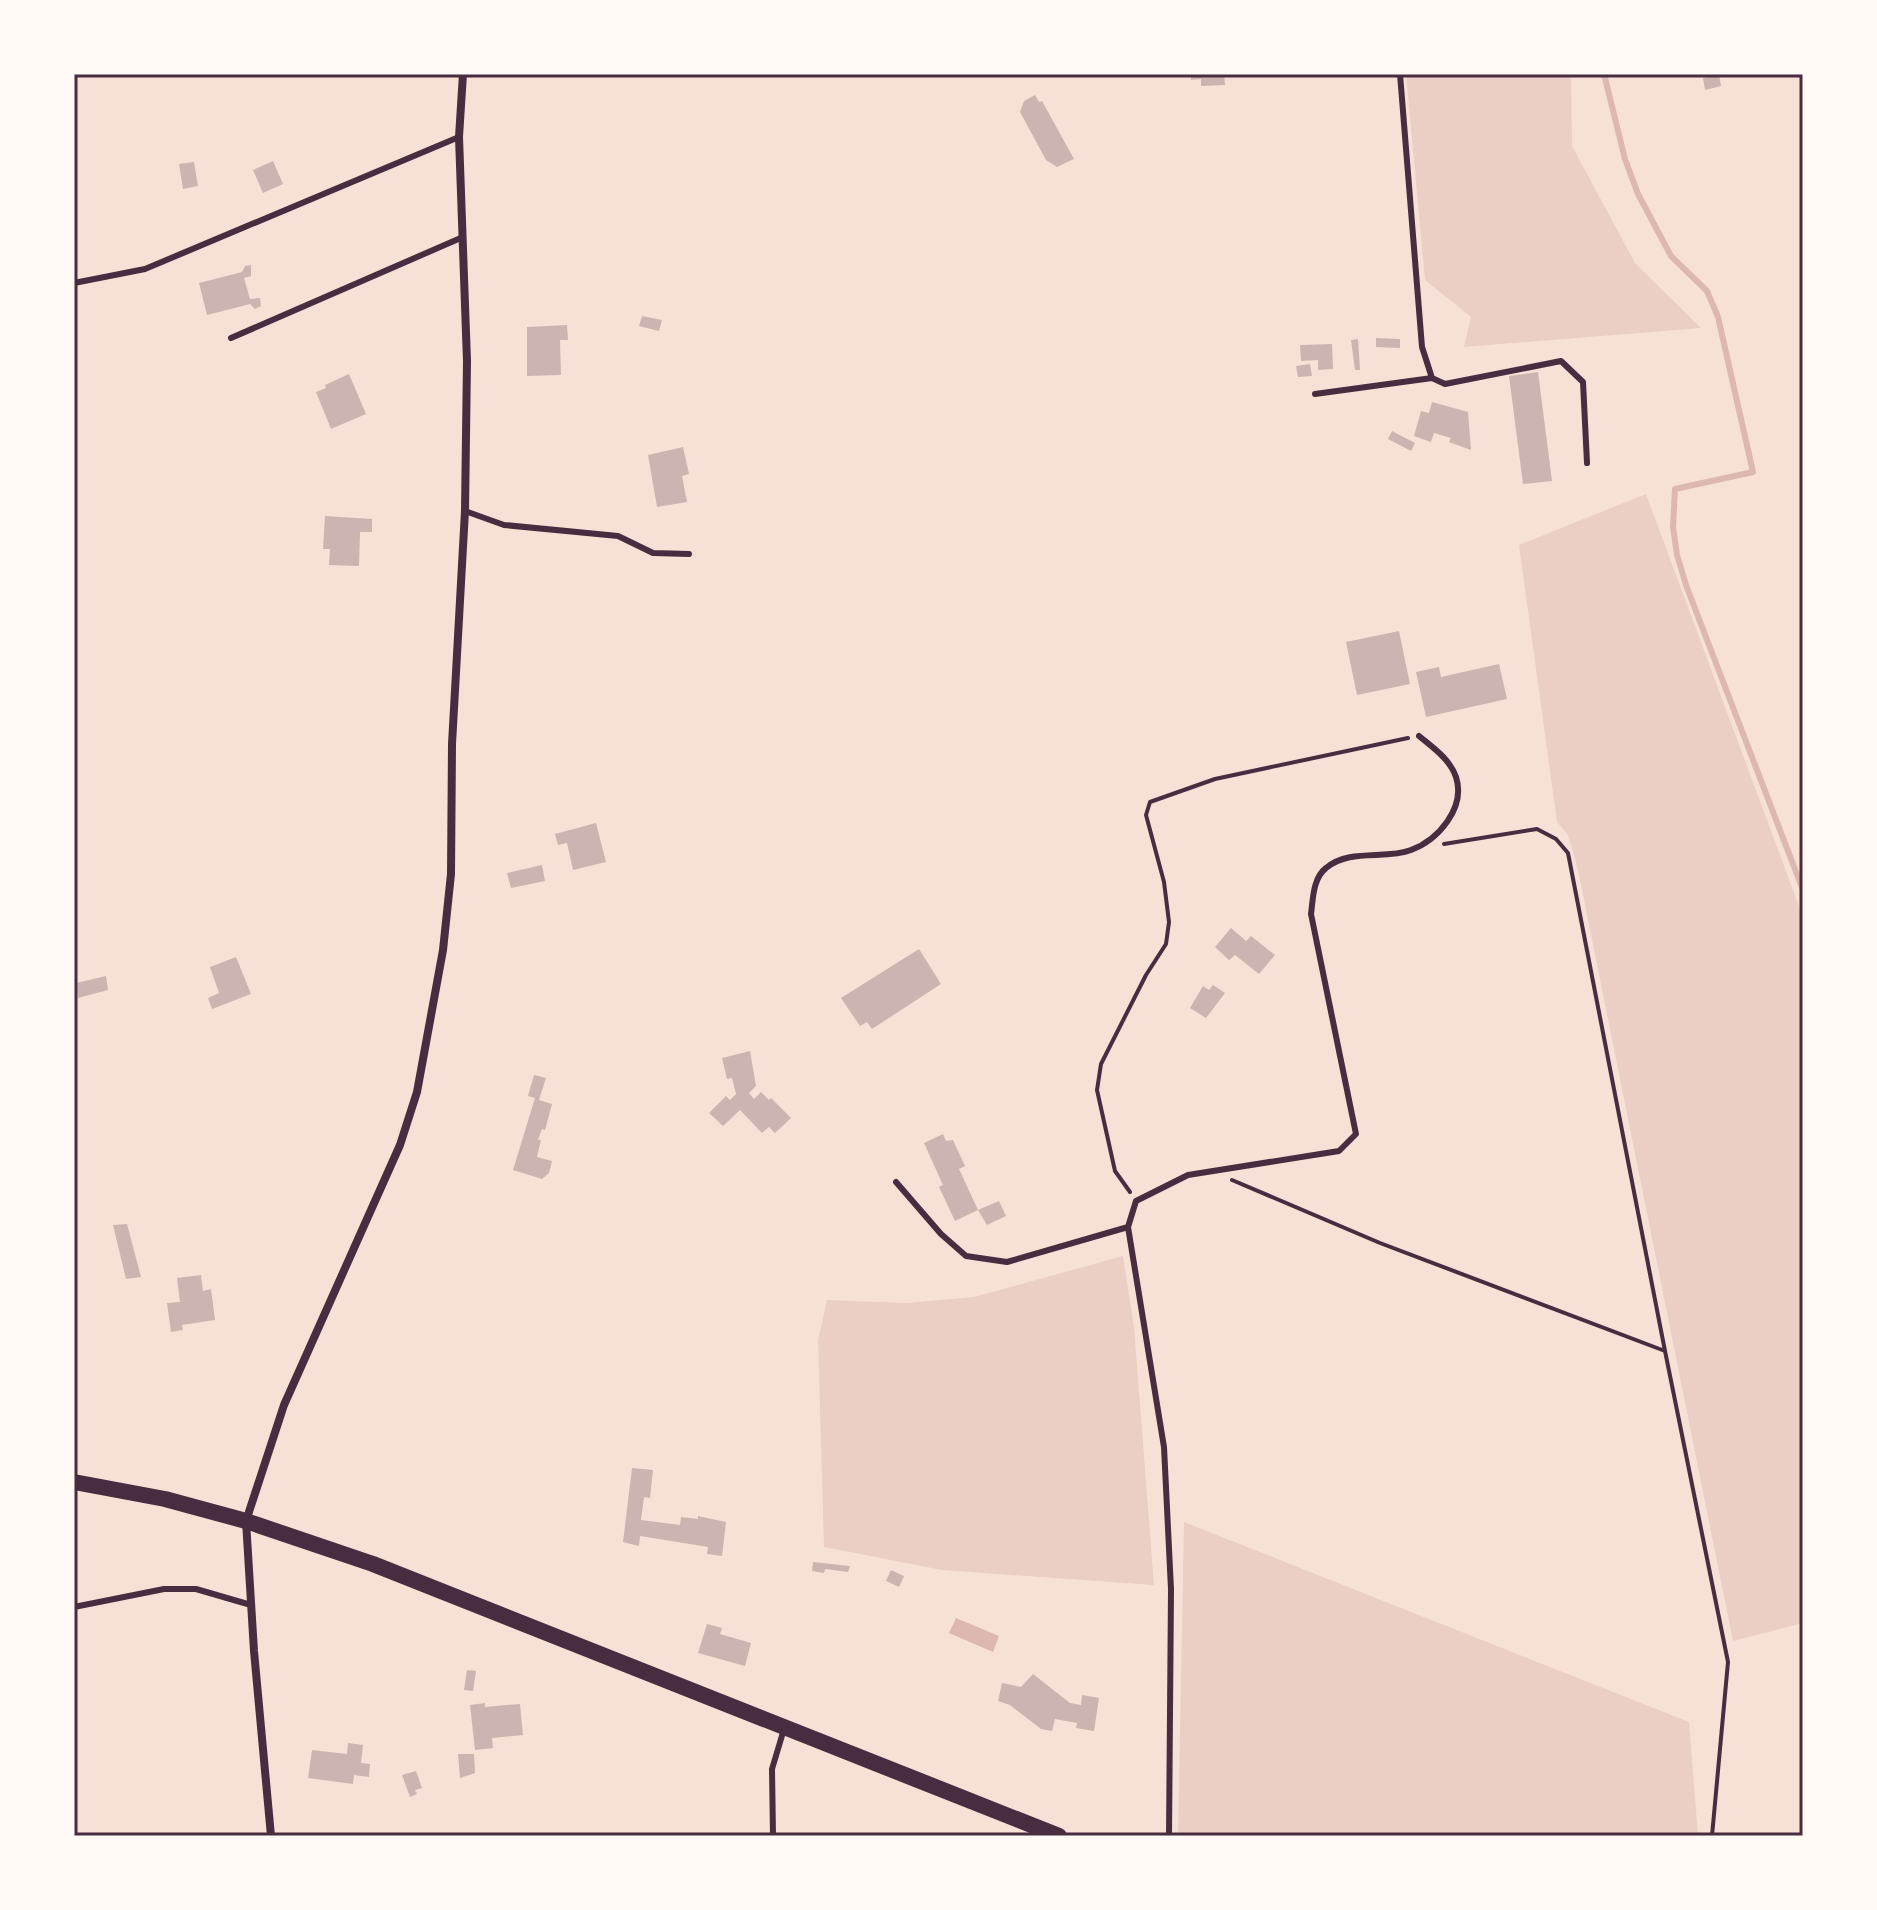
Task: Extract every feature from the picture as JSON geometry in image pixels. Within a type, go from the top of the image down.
[{"type":"main road","points":[[74,1482],[165,1499],[246,1521],[373,1564],[1059,1836]]},
{"type":"street","points":[[271,1836],[246,1521],[284,1405],[400,1145],[422,1066],[443,950],[451,874],[452,744],[465,511],[467,361],[459,137],[463,74]]},
{"type":"lane","points":[[1400,74],[1422,347],[1432,378]]},
{"type":"lane","points":[[74,283],[145,269],[459,137]]},
{"type":"lane","points":[[231,338],[463,237]]},
{"type":"lane","points":[[1315,394],[1432,378],[1445,384],[1561,361],[1583,382],[1587,463]]},
{"type":"lane","points":[[465,511],[504,525],[618,536],[653,553],[689,554]]},
{"type":"lane","points":[[1169,1836],[1171,1589],[1164,1447],[1128,1227],[1136,1201],[1188,1175],[1339,1151],[1356,1134],[1311,914],[1314,888],[1325,868],[1348,858],[1411,850],[1445,828],[1456,802],[1456,778],[1442,754],[1419,736]]},
{"type":"lane","points":[[896,1182],[941,1234],[966,1256],[1007,1262],[1128,1227]]},
{"type":"lane","points":[[74,1607],[164,1589],[196,1589],[251,1605]]},
{"type":"lane","points":[[773,1836],[772,1769],[785,1726]]},
{"type":"path","points":[[1136,1201],[1115,1171],[1097,1090],[1101,1064],[1146,975],[1166,944],[1169,922],[1164,882],[1146,815],[1150,802],[1215,779],[1419,736]]},
{"type":"path","points":[[1411,850],[1537,829],[1556,839],[1568,853],[1728,1662],[1712,1836]]},
{"type":"path","points":[[1211,1171],[1380,1243],[1665,1351]]},
{"type":"shaded area","points":[[1406,74],[1571,74],[1572,146],[1635,263],[1701,328],[1464,347],[1471,317],[1425,280]]},
{"type":"shaded area","points":[[1646,494],[1803,917],[1803,1623],[1733,1641],[1578,870],[1568,835],[1557,822],[1519,545]]},
{"type":"shaded area","points":[[1123,1256],[1134,1327],[1154,1585],[942,1570],[824,1547],[818,1340],[827,1300],[907,1303],[974,1297]]},
{"type":"shaded area","points":[[1184,1522],[1689,1722],[1698,1836],[1178,1836]]},
{"type":"shaded area","points":[[956,1618],[999,1636],[993,1652],[949,1633]]},
{"type":"building","points":[[1191,74],[1224,74],[1225,85],[1201,86],[1201,79],[1191,80]]},
{"type":"building","points":[[1719,74],[1721,86],[1705,90],[1703,78]]},
{"type":"building","points":[[1035,95],[1039,102],[1042,101],[1074,159],[1057,167],[1046,160],[1020,112],[1024,101]]},
{"type":"building","points":[[273,161],[283,184],[263,193],[253,170]]},
{"type":"building","points":[[194,162],[198,186],[183,189],[179,164]]},
{"type":"building","points":[[251,265],[251,276],[244,278],[250,299],[260,298],[261,306],[255,309],[250,304],[207,315],[199,283],[242,272],[245,266]]},
{"type":"building","points":[[642,316],[662,320],[659,331],[639,326]]},
{"type":"building","points":[[567,325],[568,340],[560,340],[561,375],[527,376],[527,327]]},
{"type":"building","points":[[1376,338],[1400,339],[1400,348],[1376,347]]},
{"type":"building","points":[[1358,339],[1360,370],[1355,370],[1351,340]]},
{"type":"building","points":[[1332,344],[1333,369],[1318,370],[1318,360],[1301,361],[1300,345]]},
{"type":"building","points":[[1310,364],[1312,376],[1298,377],[1296,366]]},
{"type":"building","points":[[1538,372],[1552,481],[1523,484],[1509,376]]},
{"type":"building","points":[[349,374],[366,414],[331,429],[316,392]]},
{"type":"building","points":[[1432,402],[1468,412],[1471,450],[1449,442],[1451,438],[1434,433],[1431,442],[1414,436],[1421,411],[1429,413]]},
{"type":"building","points":[[1392,431],[1415,443],[1411,451],[1388,439]]},
{"type":"building","points":[[683,447],[689,474],[682,476],[687,502],[657,507],[648,455]]},
{"type":"building","points":[[325,516],[372,519],[372,532],[360,532],[359,566],[329,565],[330,549],[323,549]]},
{"type":"building","points":[[1399,631],[1410,684],[1357,695],[1346,642]]},
{"type":"building","points":[[1499,664],[1507,699],[1426,717],[1416,672],[1439,667],[1441,677]]},
{"type":"building","points":[[596,823],[606,862],[573,870],[567,843],[558,845],[555,834]]},
{"type":"building","points":[[542,865],[545,881],[511,888],[507,873]]},
{"type":"building","points":[[1231,928],[1246,941],[1251,936],[1275,955],[1259,974],[1235,955],[1229,960],[1215,947]]},
{"type":"building","points":[[919,949],[941,984],[872,1029],[867,1022],[860,1026],[841,998]]},
{"type":"building","points":[[236,957],[251,994],[212,1009],[208,998],[219,993],[210,967]]},
{"type":"building","points":[[106,976],[108,990],[78,998],[76,983]]},
{"type":"building","points":[[1213,985],[1225,993],[1206,1018],[1190,1008],[1203,986],[1209,990]]},
{"type":"building","points":[[750,1051],[756,1086],[749,1093],[754,1099],[761,1092],[791,1118],[775,1133],[769,1127],[762,1133],[740,1110],[723,1126],[709,1113],[726,1096],[730,1100],[736,1094],[732,1078],[727,1079],[722,1058]]},
{"type":"building","points":[[534,1075],[546,1078],[539,1100],[552,1104],[545,1130],[542,1129],[538,1140],[541,1140],[537,1157],[552,1161],[549,1173],[542,1179],[513,1170],[535,1098],[528,1096]]},
{"type":"building","points":[[943,1134],[946,1141],[953,1140],[965,1166],[959,1169],[978,1210],[955,1221],[924,1143]]},
{"type":"building","points":[[999,1201],[1006,1216],[987,1225],[978,1210]]},
{"type":"building","points":[[127,1224],[141,1277],[126,1279],[113,1225]]},
{"type":"building","points":[[201,1275],[203,1291],[211,1289],[215,1320],[182,1325],[183,1330],[171,1332],[167,1303],[180,1302],[177,1278]]},
{"type":"building","points":[[632,1468],[653,1470],[650,1498],[644,1497],[641,1520],[680,1525],[681,1517],[698,1519],[698,1516],[726,1522],[722,1556],[707,1554],[708,1547],[640,1536],[639,1546],[623,1542]]},
{"type":"building","points":[[813,1562],[850,1566],[848,1572],[825,1569],[824,1573],[812,1571]]},
{"type":"building","points":[[891,1570],[904,1576],[899,1587],[886,1581]]},
{"type":"building","points":[[707,1624],[722,1628],[720,1634],[751,1643],[745,1666],[698,1653]]},
{"type":"building","points":[[467,1670],[476,1671],[473,1691],[464,1690]]},
{"type":"building","points":[[1033,1674],[1070,1703],[1081,1705],[1082,1695],[1099,1698],[1094,1731],[1076,1728],[1077,1723],[1055,1719],[1052,1731],[1041,1729],[1010,1705],[998,1701],[1002,1683],[1021,1687]]},
{"type":"building","points":[[485,1703],[485,1707],[520,1704],[523,1735],[492,1738],[493,1748],[475,1750],[470,1705]]},
{"type":"building","points":[[348,1743],[363,1745],[361,1763],[370,1764],[369,1777],[354,1775],[353,1784],[308,1778],[312,1750],[347,1754]]},
{"type":"building","points":[[458,1754],[474,1754],[475,1773],[460,1778]]},
{"type":"building","points":[[416,1771],[422,1788],[415,1790],[417,1794],[410,1797],[402,1775]]},
{"type":"waterway","points":[[1604,74],[1625,159],[1638,194],[1671,256],[1707,291],[1718,317],[1753,472],[1675,489],[1673,527],[1677,555],[1803,890]]}]
